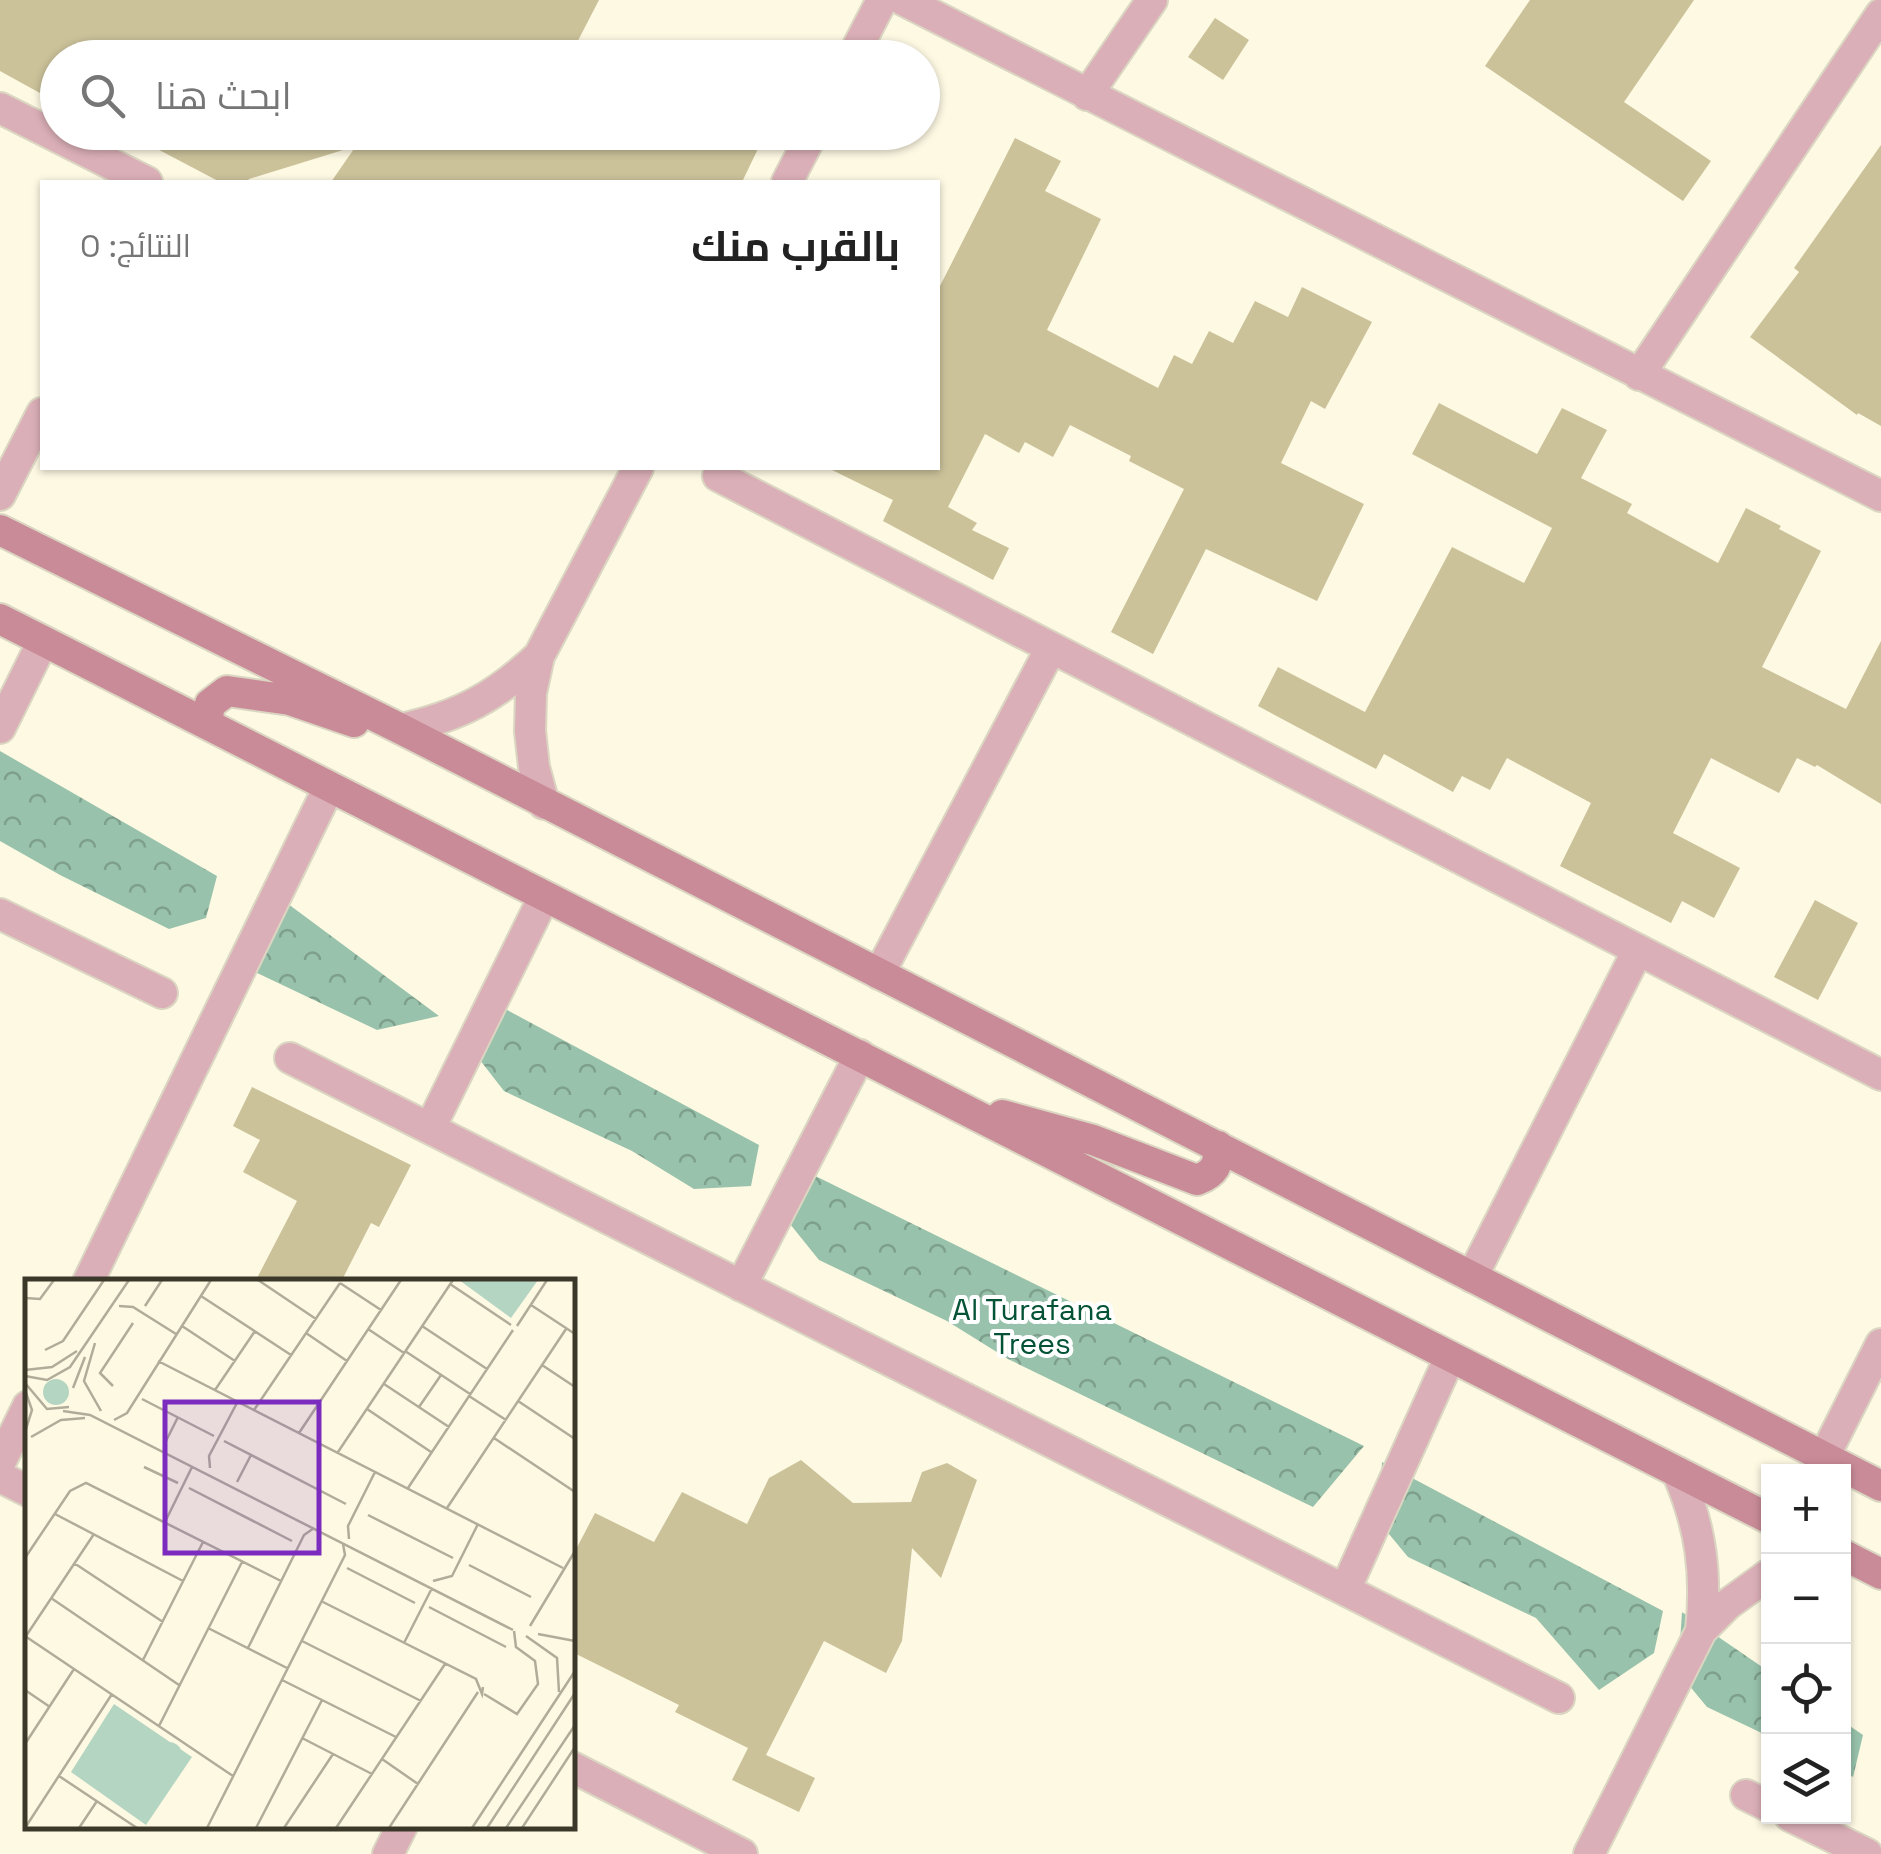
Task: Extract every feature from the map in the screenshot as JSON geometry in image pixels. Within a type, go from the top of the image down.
[{"type":"main road","points":[[0,530],[401,729],[1881,1486]]},
{"type":"main road","points":[[0,619],[1761,1515]]},
{"type":"main road","points":[[207,723],[210,704],[227,690],[290,700],[363,724],[401,729]]},
{"type":"main road","points":[[969,1111],[1054,1127],[1197,1180],[1211,1174],[1219,1162],[1218,1146]]},
{"type":"main road","points":[[1851,1559],[1881,1574]]},
{"type":"street","points":[[861,40],[882,0]]},
{"type":"street","points":[[902,0],[1881,496]]},
{"type":"street","points":[[1087,96],[1152,0]]},
{"type":"street","points":[[1639,376],[1881,14]]},
{"type":"street","points":[[0,108],[40,128]]},
{"type":"street","points":[[83,150],[143,180]]},
{"type":"street","points":[[787,180],[803,150]]},
{"type":"street","points":[[0,495],[40,417]]},
{"type":"street","points":[[544,804],[534,768],[530,731],[531,693],[539,656],[637,470]]},
{"type":"street","points":[[718,476],[1881,1075]]},
{"type":"street","points":[[0,728],[44,640]]},
{"type":"street","points":[[879,974],[1051,648]]},
{"type":"street","points":[[401,729],[440,720],[476,705],[510,683],[539,656]]},
{"type":"street","points":[[89,1279],[329,787]]},
{"type":"street","points":[[430,1128],[544,897]]},
{"type":"street","points":[[0,914],[162,993]]},
{"type":"street","points":[[1472,1277],[1638,950]]},
{"type":"street","points":[[741,1286],[860,1055]]},
{"type":"street","points":[[290,1058],[1559,1698]]},
{"type":"street","points":[[1824,1458],[1881,1344]]},
{"type":"street","points":[[1345,1590],[1450,1356]]},
{"type":"street","points":[[0,1463],[25,1412]]},
{"type":"street","points":[[1678,1474],[1694,1511],[1703,1551],[1706,1591],[1701,1632]]},
{"type":"street","points":[[0,1476],[25,1488]]},
{"type":"street","points":[[1590,1854],[1701,1632],[1728,1604],[1761,1580]]},
{"type":"street","points":[[575,1769],[742,1854]]},
{"type":"street","points":[[1806,1824],[1867,1854]]},
{"type":"street","points":[[388,1854],[400,1829]]},
{"type":"green space","points":[[0,751],[217,876],[206,918],[169,929],[0,841]]},
{"type":"green space","points":[[272,892],[439,1016],[377,1030],[249,969]]},
{"type":"green space","points":[[479,995],[759,1145],[751,1186],[694,1189],[632,1151],[504,1091],[476,1055]]},
{"type":"green space","name":"Al Turafana Trees","points":[[793,1165],[1364,1446],[1313,1507],[1008,1359],[947,1321],[819,1260],[790,1224]]},
{"type":"green space","points":[[1382,1462],[1663,1611],[1654,1653],[1599,1690],[1536,1618],[1408,1557],[1379,1522]]},
{"type":"green space","points":[[1682,1612],[1761,1666],[1761,1733],[1707,1707],[1678,1672]]},
{"type":"green space","points":[[1851,1727],[1863,1735],[1851,1776]]},
{"type":"building","points":[[0,0],[599,0],[578,40],[40,40],[40,93],[0,71]]},
{"type":"building","points":[[1530,0],[1694,0],[1624,102],[1711,161],[1683,201],[1485,66]]},
{"type":"building","points":[[1215,18],[1249,40],[1223,80],[1188,57]]},
{"type":"building","points":[[1015,138],[1061,161],[1045,191],[1101,219],[1047,330],[1158,388],[1174,355],[1192,364],[1209,331],[1233,343],[1255,301],[1288,317],[1302,287],[1372,322],[1325,409],[1311,401],[1281,463],[1364,504],[1317,601],[1206,549],[1153,654],[1111,632],[1184,489],[1070,425],[1053,457],[1025,442],[1019,453],[985,434],[948,507],[977,523],[972,530],[1009,548],[993,580],[883,521],[893,500],[832,470],[940,470],[940,286]]},
{"type":"building","points":[[1881,145],[1881,426],[1857,415],[1750,337],[1799,272],[1794,268]]},
{"type":"building","points":[[159,150],[343,150],[248,180],[216,180]]},
{"type":"building","points":[[353,150],[757,150],[743,180],[332,180]]},
{"type":"building","points":[[1439,403],[1537,454],[1562,408],[1607,430],[1581,478],[1632,504],[1627,513],[1718,563],[1746,508],[1821,551],[1762,667],[1846,709],[1881,641],[1881,804],[1817,765],[1797,758],[1779,793],[1711,758],[1673,833],[1740,868],[1714,918],[1682,901],[1671,923],[1560,866],[1591,803],[1507,758],[1490,790],[1462,776],[1453,792],[1384,754],[1376,769],[1258,706],[1278,667],[1365,712],[1452,547],[1524,583],[1552,528],[1412,454]]},
{"type":"building","points":[[1815,900],[1858,923],[1818,1000],[1774,977]]},
{"type":"building","points":[[252,1087],[411,1165],[379,1227],[371,1223],[343,1279],[257,1279],[297,1201],[243,1172],[260,1140],[233,1126]]},
{"type":"building","points":[[801,1460],[853,1503],[911,1502],[922,1472],[947,1463],[977,1480],[941,1578],[912,1548],[902,1641],[886,1673],[824,1641],[766,1755],[815,1778],[799,1812],[732,1780],[748,1748],[675,1712],[679,1705],[575,1653],[575,1551],[595,1513],[654,1542],[682,1492],[747,1524],[769,1478]]}]
